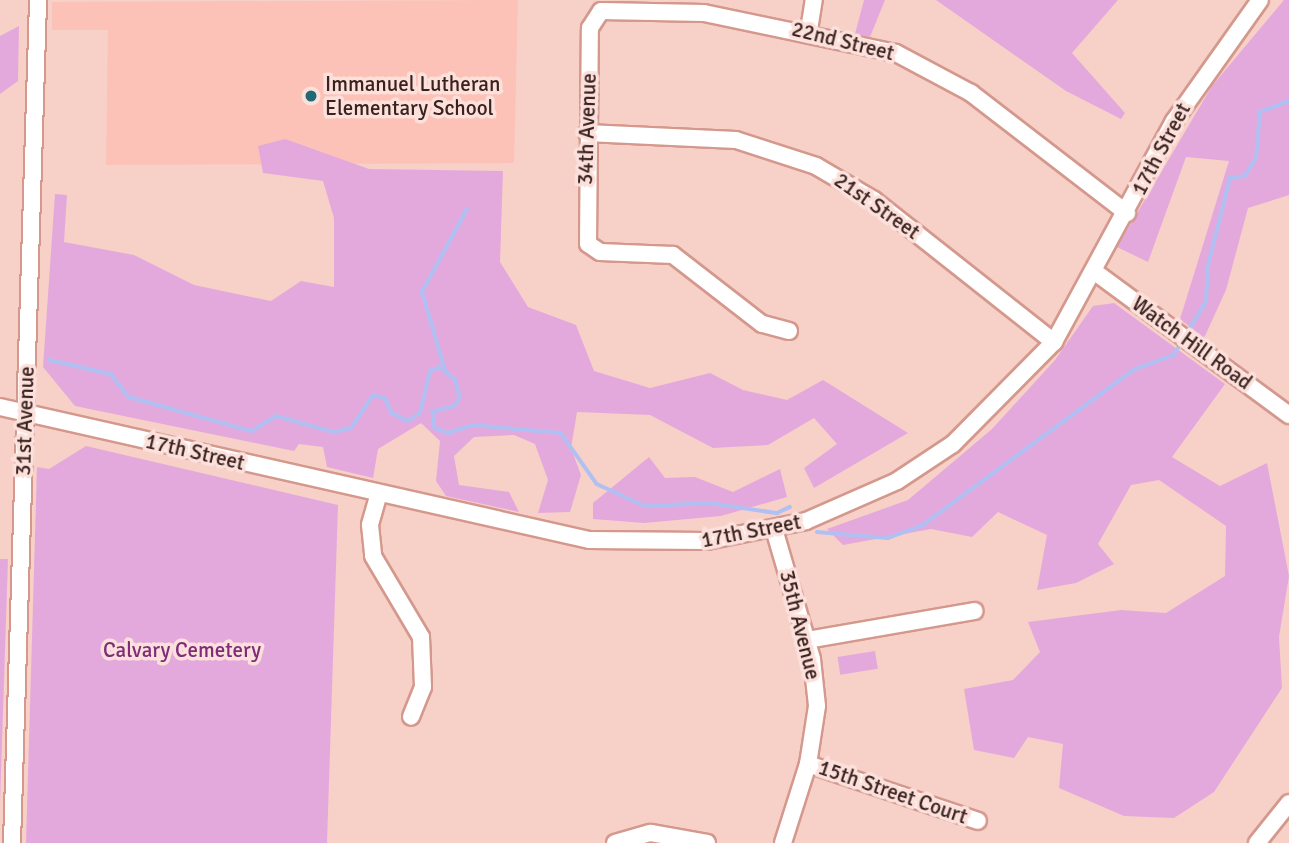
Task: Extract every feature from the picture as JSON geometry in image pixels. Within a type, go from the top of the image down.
[{"type":"street","name":"31st Avenue","points":[[12,843],[38,0]]},
{"type":"street","points":[[809,30],[814,0]]},
{"type":"street","name":"17th Street","points":[[0,407],[589,540],[668,544],[774,529],[827,513],[912,473],[979,423],[1054,342],[1191,94],[1260,0]]},
{"type":"street","name":"22nd Street","points":[[597,16],[620,7],[677,10],[809,30],[896,52],[946,77],[1127,213]]},
{"type":"street","name":"34th Avenue","points":[[597,16],[590,28],[588,244],[600,252],[673,255],[762,324],[789,331]]},
{"type":"street","name":"21st Street","points":[[587,133],[736,140],[816,166],[874,200],[1054,342]]},
{"type":"street","name":"Watch Hill Road","points":[[1095,272],[1289,415]]},
{"type":"street","points":[[379,493],[370,525],[373,556],[421,637],[423,687],[411,717]]},
{"type":"street","name":"35th Avenue","points":[[774,529],[807,640],[817,706],[808,764],[783,843]]},
{"type":"street","points":[[807,640],[975,611]]},
{"type":"street","name":"15th Street Court","points":[[808,764],[978,821]]},
{"type":"street","points":[[1258,843],[1289,803]]},
{"type":"street","points":[[616,842],[651,834],[707,843]]},
{"type":"shaded area","name":"Immanuel Lutheran Elementary School","points":[[518,0],[514,163],[106,165],[108,30],[52,30],[52,2]]},
{"type":"green space","points":[[864,0],[885,0],[870,37],[855,34]]},
{"type":"green space","points":[[936,0],[1118,0],[1072,53],[1125,113],[1121,119],[1066,91]]},
{"type":"green space","points":[[1284,0],[1289,0],[1289,195],[1248,208],[1226,290],[1204,338],[1180,319],[1229,161],[1186,157],[1148,262],[1117,247],[1212,86]]},
{"type":"green space","points":[[19,26],[18,81],[0,94],[0,36]]},
{"type":"green space","points":[[285,139],[369,169],[503,171],[500,262],[528,307],[576,325],[594,371],[650,388],[710,373],[743,390],[787,400],[823,380],[908,433],[814,488],[804,468],[837,444],[814,418],[768,445],[713,448],[650,415],[577,412],[571,448],[581,475],[570,512],[538,513],[548,480],[535,444],[514,435],[474,437],[454,456],[459,485],[509,492],[519,512],[446,496],[436,481],[440,441],[421,423],[378,449],[373,478],[327,467],[323,447],[299,444],[294,451],[75,406],[43,367],[55,194],[67,195],[64,242],[134,255],[194,285],[271,301],[301,281],[334,287],[334,218],[323,181],[263,173],[258,146]]},
{"type":"green space","points":[[1114,303],[1225,384],[1172,457],[1220,486],[1267,463],[1289,576],[1279,637],[1282,688],[1214,792],[1174,818],[1124,816],[1059,788],[1063,744],[1028,737],[1014,758],[974,750],[964,689],[1013,680],[1040,652],[1028,622],[1121,610],[1166,613],[1225,576],[1226,526],[1159,480],[1131,485],[1098,544],[1114,564],[1076,583],[1037,590],[1047,535],[998,512],[972,537],[931,529],[843,545],[827,529],[908,500],[992,429],[1055,360],[1093,306]]},
{"type":"green space","name":"Calvary Cemetery","points":[[86,446],[338,505],[327,843],[26,843],[37,467],[49,469]]},
{"type":"green space","points":[[649,457],[665,478],[695,477],[733,492],[780,469],[787,497],[721,516],[644,523],[593,519],[593,503]]},
{"type":"green space","points":[[0,559],[8,559],[0,803]]},
{"type":"green space","points":[[875,651],[878,669],[840,675],[837,657]]},
{"type":"waterway","points":[[1187,333],[1206,301],[1208,265],[1230,178],[1245,176],[1256,158],[1260,112],[1289,101]]},
{"type":"waterway","points":[[445,371],[422,292],[467,209]]},
{"type":"waterway","points":[[817,532],[888,538],[923,525],[1133,370],[1174,355],[1181,343]]},
{"type":"waterway","points":[[49,360],[111,374],[129,397],[252,431],[276,416],[334,432],[351,428],[373,395],[385,398],[392,413],[408,421],[420,413],[430,371],[440,367],[455,379],[460,396],[456,406],[433,412],[435,428],[448,433],[473,425],[561,433],[597,484],[645,506],[709,503],[777,513],[790,507]]},
{"type":"place","name":"Immanuel Lutheran Elementary School","points":[[311,96]]}]
